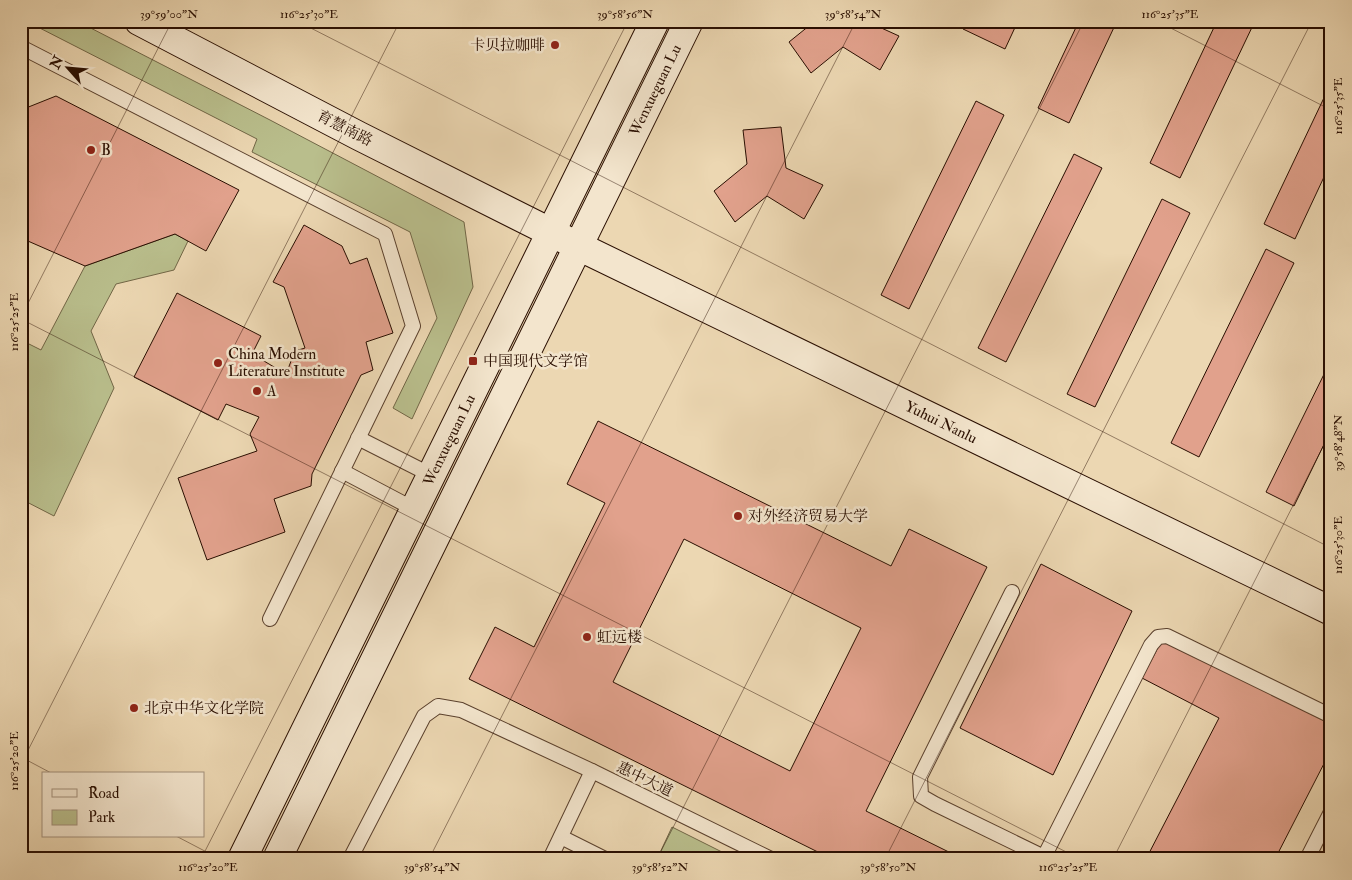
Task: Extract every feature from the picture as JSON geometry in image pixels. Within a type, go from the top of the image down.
[{"type":"main road","name":"育慧南路","points":[[139,21],[359,136],[551,233]]},
{"type":"main road","name":"Wenxueguan Lu","points":[[242,859],[656,21]]},
{"type":"main road","name":"Wenxueguan Lu","points":[[277,859],[689,21]]},
{"type":"main road","name":"Yuhui Nanlu","points":[[551,233],[1331,611]]},
{"type":"lane","points":[[21,47],[385,234],[413,326],[270,619]]},
{"type":"lane","points":[[358,438],[431,475]]},
{"type":"lane","points":[[342,471],[414,509]]},
{"type":"lane","points":[[1012,592],[920,777],[921,796],[1045,858],[1151,645],[1158,637],[1167,636],[1331,716]]},
{"type":"lane","points":[[350,859],[424,716],[438,706],[461,710],[592,771]]},
{"type":"lane","name":"惠中大道","points":[[550,859],[592,771],[771,859]]},
{"type":"lane","points":[[1307,859],[1331,812]]},
{"type":"lane","points":[[561,837],[587,854],[605,859]]},
{"type":"green space","points":[[26,21],[77,21],[464,222],[473,287],[412,419],[393,408],[437,318],[410,232],[252,152],[257,139]]},
{"type":"green space","points":[[175,234],[188,241],[174,270],[116,284],[91,331],[114,388],[54,516],[21,499],[21,340],[41,350],[85,266]]},
{"type":"green space","points":[[672,827],[736,859],[657,859]]},
{"type":"building","points":[[815,21],[866,21],[899,36],[880,70],[843,47],[811,73],[789,42]]},
{"type":"building","points":[[967,21],[1018,21],[1005,49],[963,29]]},
{"type":"building","points":[[1079,21],[1117,21],[1069,123],[1038,108]]},
{"type":"building","points":[[1217,21],[1255,21],[1180,178],[1150,163]]},
{"type":"building","points":[[1331,83],[1331,162],[1295,239],[1264,224]]},
{"type":"building","name":"B","points":[[56,96],[239,190],[206,251],[175,234],[85,266],[21,238],[21,110]]},
{"type":"building","points":[[976,101],[1004,115],[909,309],[881,295]]},
{"type":"building","points":[[781,127],[786,168],[823,185],[804,219],[767,196],[735,222],[714,191],[747,164],[743,130]]},
{"type":"building","points":[[1074,154],[1102,168],[1006,362],[978,348]]},
{"type":"building","points":[[1162,199],[1190,213],[1095,407],[1067,394]]},
{"type":"building","name":"A","points":[[304,225],[342,246],[350,264],[367,258],[393,333],[366,342],[373,370],[361,375],[312,474],[311,486],[274,499],[285,532],[207,560],[178,478],[257,451],[250,434],[259,417],[226,404],[218,420],[134,377],[177,293],[261,336],[252,354],[286,374],[295,351],[305,348],[284,287],[273,282]]},
{"type":"building","points":[[1266,249],[1294,263],[1199,457],[1171,443]]},
{"type":"building","points":[[1331,360],[1331,430],[1294,506],[1266,492]]},
{"type":"building","name":"虹远楼","points":[[598,421],[891,566],[909,529],[987,567],[866,811],[963,859],[832,859],[469,679],[495,627],[534,647],[605,503],[567,484]],"holes":[[[684,539],[861,628],[790,771],[613,682]]]},
{"type":"building","points":[[1041,564],[1132,611],[1053,775],[960,728]]},
{"type":"building","points":[[1163,638],[1331,724],[1331,750],[1275,859],[1146,859],[1219,718],[1142,678]]},
{"type":"place","name":"卡贝拉咖啡","points":[[555,45]]},
{"type":"place","name":"B","points":[[91,150]]},
{"type":"place","name":"中国现代文学馆","points":[[473,361]]},
{"type":"place","name":"China Modern Literature Institute","points":[[218,363]]},
{"type":"place","name":"A","points":[[257,391]]},
{"type":"place","name":"对外经济贸易大学","points":[[738,516]]},
{"type":"place","name":"虹远楼","points":[[587,637]]},
{"type":"place","name":"北京中华文化学院","points":[[134,708]]}]
